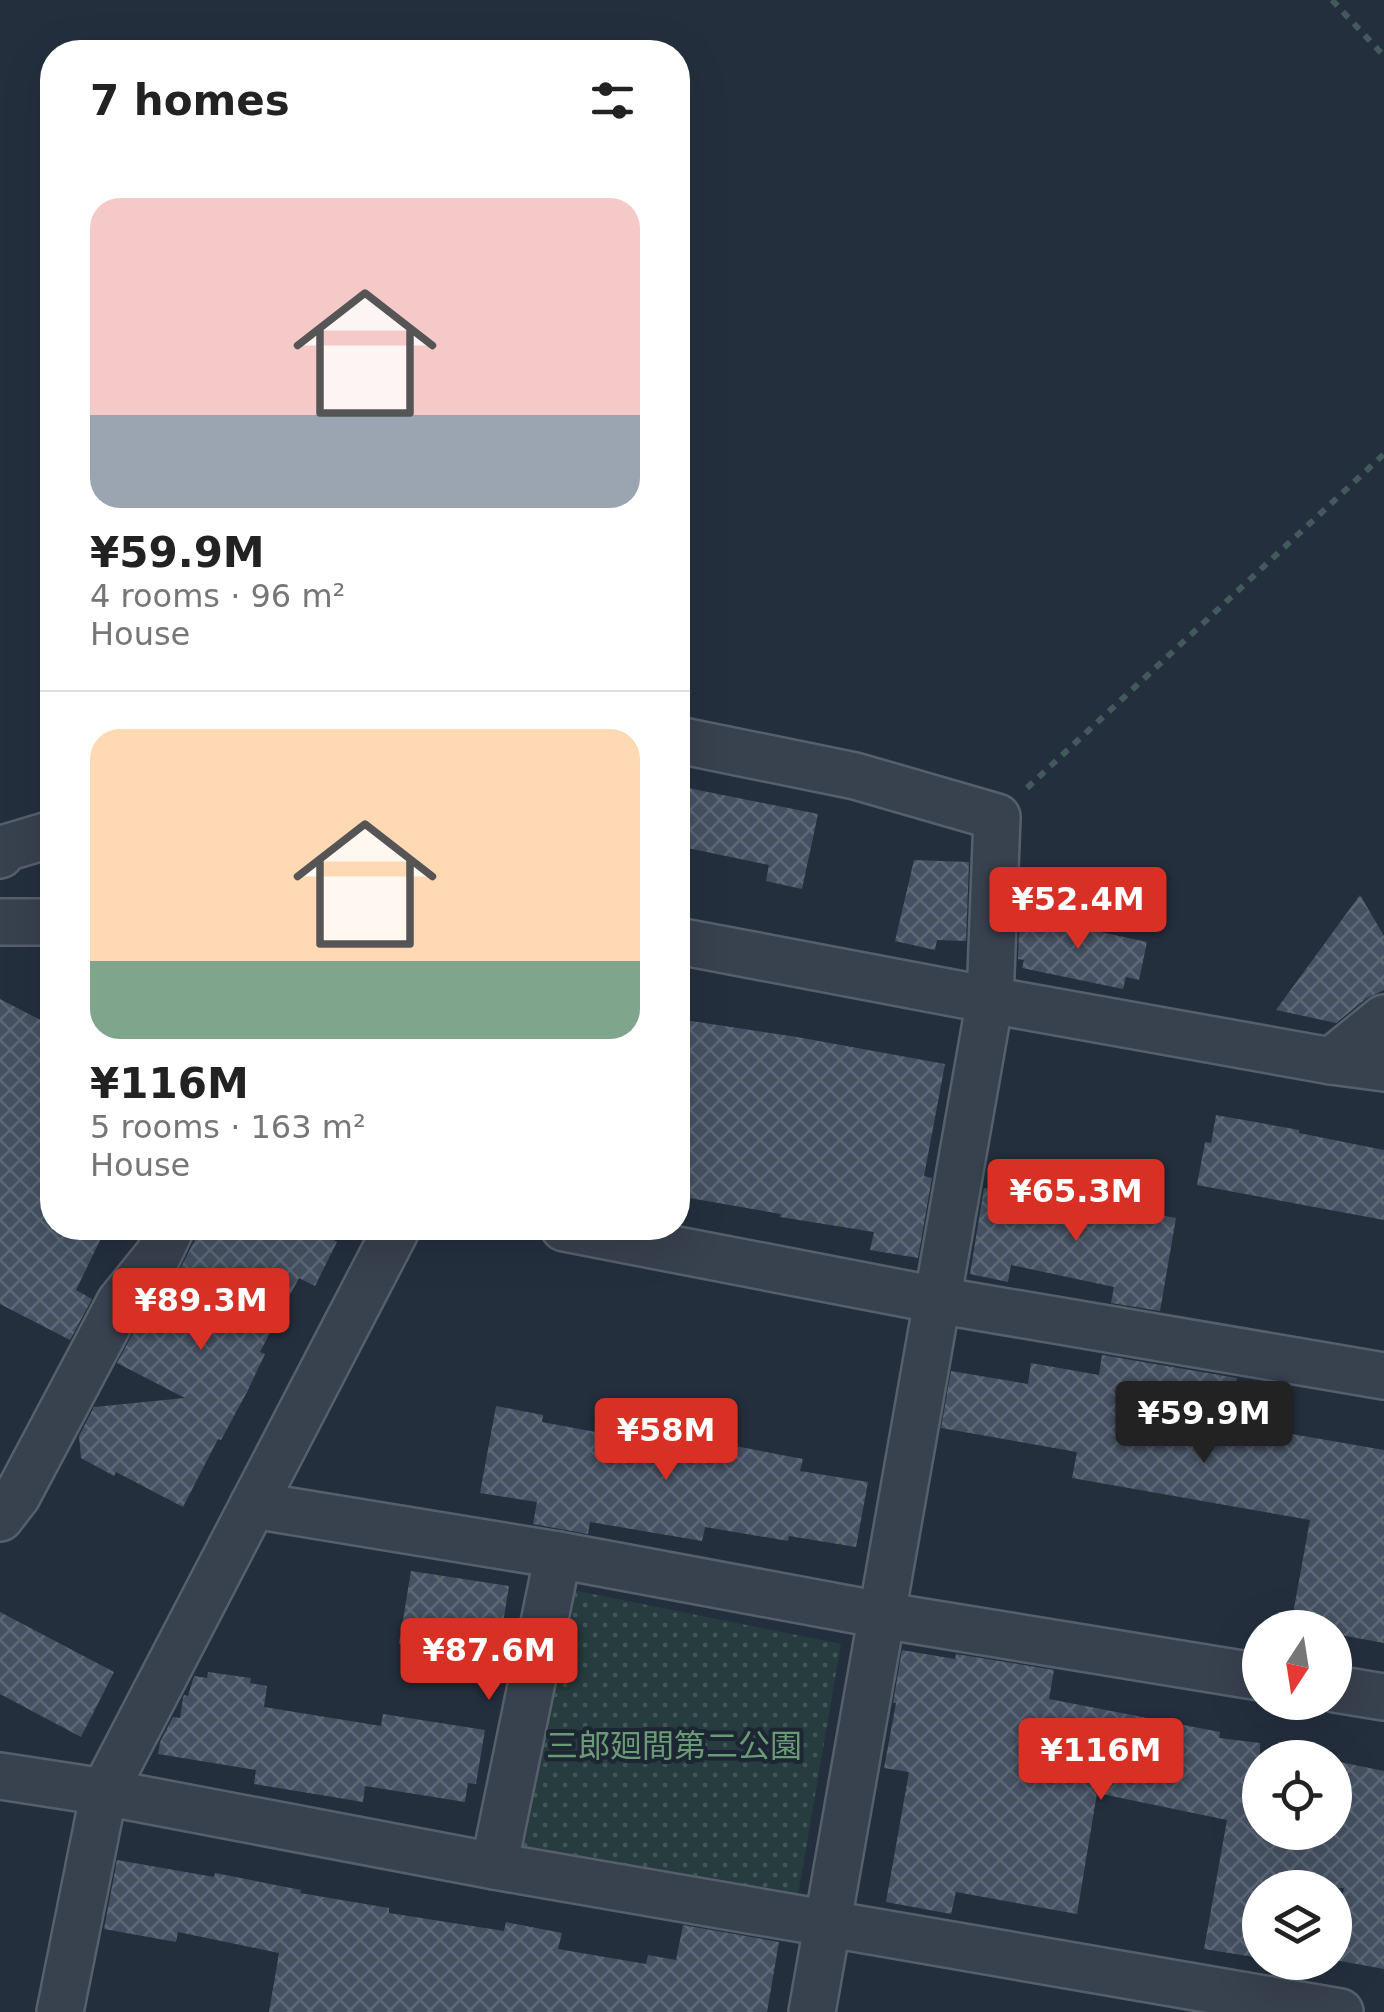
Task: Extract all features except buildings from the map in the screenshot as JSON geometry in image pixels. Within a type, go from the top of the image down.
[{"type":"street","points":[[690,742],[855,776],[997,816],[990,1000],[812,2012]]},
{"type":"street","points":[[0,855],[2,849],[40,838]]},
{"type":"street","points":[[0,922],[40,922]]},
{"type":"street","points":[[690,943],[1384,1068]]},
{"type":"street","points":[[1331,1061],[1384,1018]]},
{"type":"street","points":[[0,1518],[17,1496],[120,1302],[158,1255],[165,1240]]},
{"type":"street","points":[[60,2012],[104,1792],[390,1240]]},
{"type":"street","points":[[626,1240],[937,1300],[1384,1376]]},
{"type":"street","points":[[253,1505],[558,1555],[881,1616],[1242,1674]]},
{"type":"street","points":[[494,1866],[558,1555]]},
{"type":"street","points":[[1352,1693],[1384,1698]]},
{"type":"street","points":[[0,1776],[827,1925],[1340,2012]]},
{"type":"path","points":[[1332,0],[1384,56]]},
{"type":"path","points":[[997,816],[1384,454]]},
{"type":"green space","name":"三郎廻間第二公園","points":[[563,1588],[841,1644],[797,1901],[515,1855]]}]
